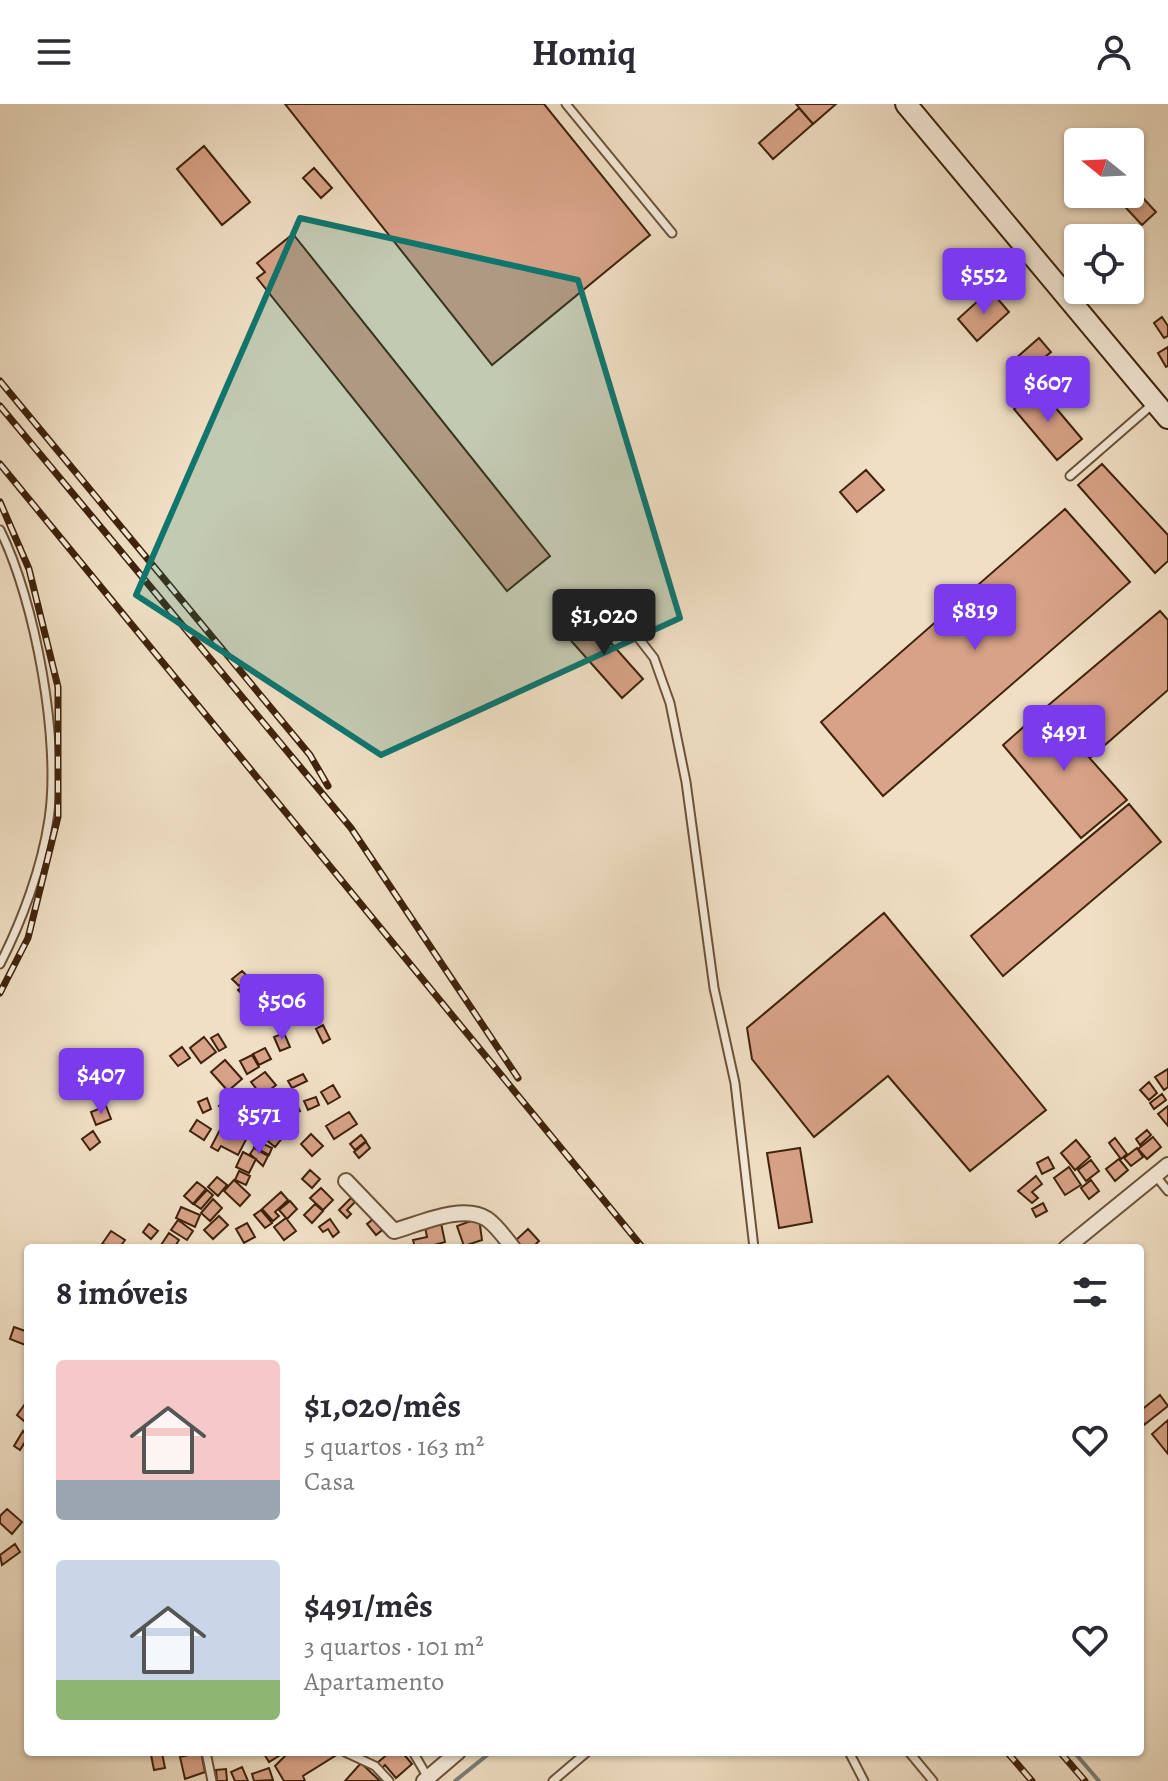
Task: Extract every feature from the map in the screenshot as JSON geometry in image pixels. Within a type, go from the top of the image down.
[{"type":"main road","points":[[906,104],[1162,410]]},
{"type":"street","points":[[1071,1244],[1168,1165]]},
{"type":"street","points":[[346,1181],[394,1231],[451,1216],[474,1214],[488,1219],[510,1244]]},
{"type":"street","points":[[428,1780],[454,1756]]},
{"type":"lane","points":[[566,104],[672,233]]},
{"type":"lane","points":[[1070,476],[1162,410]]},
{"type":"lane","points":[[0,530],[25,595],[37,641],[51,777],[50,818],[38,864],[0,964]]},
{"type":"lane","points":[[616,609],[654,658],[670,703],[686,782],[714,988],[735,1083],[754,1244]]},
{"type":"lane","points":[[1155,1175],[1168,1191]]},
{"type":"lane","points":[[207,1756],[212,1781]]},
{"type":"lane","points":[[354,1756],[375,1766],[389,1781]]},
{"type":"lane","points":[[415,1756],[428,1780]]},
{"type":"lane","points":[[553,1781],[582,1756]]},
{"type":"lane","points":[[851,1756],[864,1781]]},
{"type":"lane","points":[[912,1756],[933,1781]]},
{"type":"highlighted area","points":[[300,218],[578,280],[680,618],[381,755],[136,595]]},
{"type":"building","points":[[285,104],[544,104],[650,235],[492,365]]},
{"type":"building","points":[[796,104],[836,104],[813,124]]},
{"type":"building","points":[[799,108],[813,124],[773,159],[759,143]]},
{"type":"building","points":[[204,146],[250,202],[222,225],[177,169]]},
{"type":"building","points":[[314,168],[332,188],[321,198],[303,178]]},
{"type":"building","points":[[1144,199],[1156,212],[1141,224],[1126,208],[1144,208]]},
{"type":"building","points":[[293,234],[550,556],[507,591],[257,278],[265,272],[257,263]]},
{"type":"building","points":[[990,290],[1009,312],[977,341],[958,319]]},
{"type":"building","points":[[1162,317],[1168,326],[1168,336],[1164,338],[1154,323]]},
{"type":"building","points":[[1039,338],[1051,352],[1018,379],[1007,366]]},
{"type":"building","points":[[1168,347],[1168,366],[1166,367],[1158,353]]},
{"type":"building","points":[[1039,388],[1082,439],[1057,460],[1014,409]]},
{"type":"building","points":[[1102,464],[1168,535],[1168,561],[1155,573],[1078,485]]},
{"type":"building","points":[[866,470],[884,490],[857,512],[840,492]]},
{"type":"building","points":[[1065,509],[1130,582],[883,796],[821,722]]},
{"type":"building","points":[[1160,611],[1168,620],[1168,690],[1090,758],[1045,708]]},
{"type":"building","points":[[587,616],[643,679],[622,698],[566,635]]},
{"type":"building","points":[[1045,708],[1127,800],[1081,838],[1003,745]]},
{"type":"building","points":[[1129,804],[1161,842],[1003,976],[971,936]]},
{"type":"building","points":[[884,913],[1046,1110],[970,1171],[888,1076],[814,1137],[752,1059],[747,1028]]},
{"type":"building","points":[[242,971],[249,978],[239,986],[232,979]]},
{"type":"building","points":[[252,978],[256,983],[242,994],[238,990]]},
{"type":"building","points":[[323,1025],[330,1039],[323,1043],[316,1029]]},
{"type":"building","points":[[284,1033],[290,1047],[280,1051],[274,1037]]},
{"type":"building","points":[[218,1034],[226,1047],[219,1051],[211,1038]]},
{"type":"building","points":[[204,1037],[216,1052],[201,1063],[190,1048]]},
{"type":"building","points":[[182,1047],[190,1058],[178,1066],[170,1056]]},
{"type":"building","points":[[265,1048],[271,1059],[259,1065],[253,1054]]},
{"type":"building","points":[[252,1055],[259,1067],[247,1074],[240,1061]]},
{"type":"building","points":[[225,1060],[242,1079],[228,1091],[211,1072]]},
{"type":"building","points":[[1168,1069],[1168,1087],[1164,1090],[1155,1077]]},
{"type":"building","points":[[265,1072],[276,1085],[262,1096],[251,1082]]},
{"type":"building","points":[[303,1074],[307,1081],[292,1088],[288,1081]]},
{"type":"building","points":[[1149,1082],[1157,1093],[1149,1100],[1140,1090]]},
{"type":"building","points":[[333,1085],[340,1097],[328,1104],[321,1092]]},
{"type":"building","points":[[1162,1094],[1166,1100],[1154,1109],[1150,1103]]},
{"type":"building","points":[[242,1096],[249,1104],[241,1111],[234,1103]]},
{"type":"building","points":[[316,1097],[319,1105],[308,1110],[304,1101]]},
{"type":"building","points":[[207,1098],[211,1109],[203,1113],[198,1102]]},
{"type":"building","points":[[229,1098],[235,1104],[225,1113],[219,1106]]},
{"type":"building","points":[[294,1098],[300,1111],[282,1121],[275,1108]]},
{"type":"building","points":[[106,1106],[111,1119],[96,1125],[91,1112]]},
{"type":"building","points":[[1168,1106],[1168,1126],[1158,1114]]},
{"type":"building","points":[[349,1112],[357,1124],[334,1139],[326,1126]]},
{"type":"building","points":[[197,1120],[211,1129],[204,1140],[190,1131]]},
{"type":"building","points":[[225,1120],[250,1132],[238,1155],[221,1146],[218,1151],[211,1147]]},
{"type":"building","points":[[273,1127],[284,1136],[275,1147],[264,1138]]},
{"type":"building","points":[[1147,1130],[1151,1135],[1140,1145],[1136,1139]]},
{"type":"building","points":[[93,1131],[100,1142],[90,1150],[82,1139]]},
{"type":"building","points":[[311,1134],[323,1146],[312,1156],[301,1144]]},
{"type":"building","points":[[361,1135],[366,1141],[355,1150],[350,1144]]},
{"type":"building","points":[[1153,1137],[1161,1147],[1147,1159],[1138,1149]]},
{"type":"building","points":[[1115,1138],[1127,1154],[1121,1159],[1109,1143]]},
{"type":"building","points":[[1076,1140],[1090,1157],[1075,1170],[1061,1153]]},
{"type":"building","points":[[257,1141],[272,1148],[269,1155],[254,1147]]},
{"type":"building","points":[[366,1142],[370,1148],[359,1158],[354,1152]]},
{"type":"building","points":[[254,1148],[268,1156],[263,1166],[250,1154]]},
{"type":"building","points":[[800,1148],[812,1222],[779,1228],[767,1153]]},
{"type":"building","points":[[1137,1148],[1143,1157],[1131,1166],[1124,1158]]},
{"type":"building","points":[[243,1152],[256,1159],[249,1173],[236,1167]]},
{"type":"building","points":[[1048,1157],[1054,1168],[1042,1174],[1037,1163]]},
{"type":"building","points":[[1119,1159],[1128,1170],[1115,1181],[1106,1169]]},
{"type":"building","points":[[1091,1160],[1099,1171],[1086,1181],[1078,1170]]},
{"type":"building","points":[[1069,1167],[1081,1185],[1065,1195],[1054,1178]]},
{"type":"building","points":[[310,1170],[320,1179],[312,1188],[302,1179]]},
{"type":"building","points":[[239,1171],[250,1176],[246,1185],[235,1180]]},
{"type":"building","points":[[1036,1176],[1042,1184],[1032,1192],[1038,1198],[1032,1203],[1018,1191]]},
{"type":"building","points":[[217,1177],[227,1185],[218,1196],[208,1187]]},
{"type":"building","points":[[234,1180],[250,1195],[240,1206],[224,1191]]},
{"type":"building","points":[[1091,1180],[1099,1191],[1089,1199],[1081,1188]]},
{"type":"building","points":[[197,1182],[206,1189],[193,1204],[184,1196]]},
{"type":"building","points":[[321,1188],[333,1200],[323,1210],[310,1198]]},
{"type":"building","points":[[207,1190],[213,1195],[201,1209],[194,1204]]},
{"type":"building","points":[[281,1192],[288,1200],[275,1212],[279,1216],[273,1221],[262,1209]]},
{"type":"building","points":[[351,1198],[355,1202],[347,1210],[351,1214],[347,1218],[339,1210]]},
{"type":"building","points":[[213,1199],[222,1208],[210,1221],[201,1213]]},
{"type":"building","points":[[290,1201],[297,1209],[287,1219],[279,1210]]},
{"type":"building","points":[[1043,1203],[1047,1211],[1036,1217],[1032,1209]]},
{"type":"building","points":[[315,1204],[323,1211],[312,1223],[304,1215]]},
{"type":"building","points":[[181,1207],[200,1215],[195,1227],[176,1218]]},
{"type":"building","points":[[261,1210],[272,1223],[265,1228],[254,1215]]},
{"type":"building","points":[[219,1216],[228,1225],[213,1239],[204,1230]]},
{"type":"building","points":[[377,1216],[386,1227],[376,1235],[367,1224]]},
{"type":"building","points":[[286,1218],[296,1231],[284,1240],[274,1227]]},
{"type":"building","points":[[479,1218],[482,1240],[463,1244],[457,1226]]},
{"type":"building","points":[[330,1219],[339,1232],[333,1237],[328,1229],[323,1232],[319,1227]]},
{"type":"building","points":[[178,1220],[193,1231],[187,1240],[171,1230]]},
{"type":"building","points":[[247,1223],[255,1237],[244,1243],[236,1229]]},
{"type":"building","points":[[441,1223],[445,1242],[414,1244],[413,1240],[427,1237],[425,1227]]},
{"type":"building","points":[[149,1224],[158,1231],[151,1239],[143,1232]]},
{"type":"building","points":[[528,1229],[539,1241],[536,1244],[518,1244],[515,1241]]},
{"type":"building","points":[[111,1231],[125,1240],[122,1244],[102,1244]]},
{"type":"building","points":[[169,1233],[179,1240],[176,1244],[162,1244]]},
{"type":"building","points":[[14,1327],[24,1331],[24,1344],[10,1339]]},
{"type":"building","points":[[1160,1395],[1168,1406],[1144,1425],[1144,1408]]},
{"type":"building","points":[[24,1405],[24,1421],[17,1415]]},
{"type":"building","points":[[1168,1420],[1168,1454],[1152,1434]]},
{"type":"building","points":[[23,1431],[24,1444],[20,1450],[14,1446]]},
{"type":"building","points":[[7,1509],[22,1522],[12,1534],[0,1523],[0,1516]]},
{"type":"building","points":[[15,1544],[20,1552],[2,1565],[0,1555]]},
{"type":"building","points":[[151,1756],[163,1756],[165,1768],[154,1770]]},
{"type":"building","points":[[202,1756],[205,1772],[185,1779],[180,1757]]},
{"type":"building","points":[[285,1756],[335,1756],[303,1776],[305,1781],[284,1781],[275,1766]]},
{"type":"building","points":[[385,1756],[405,1756],[412,1764],[396,1778],[385,1765],[382,1768],[377,1763]]},
{"type":"building","points":[[361,1763],[380,1781],[345,1781]]},
{"type":"building","points":[[242,1767],[248,1781],[235,1781],[231,1772]]},
{"type":"building","points":[[269,1768],[273,1780],[254,1781],[252,1774]]},
{"type":"building","points":[[226,1769],[227,1781],[217,1781],[216,1770]]},
{"type":"waterway","points":[[455,1781],[486,1756]]},
{"type":"waterway","points":[[1077,1756],[1099,1781]]},
{"type":"railway","points":[[0,381],[310,755],[328,786]]},
{"type":"railway","points":[[0,406],[351,828],[518,1078]]},
{"type":"railway","points":[[0,464],[640,1244]]},
{"type":"railway","points":[[0,502],[29,569],[58,687],[58,817],[28,938],[0,993]]},
{"type":"railway","points":[[1010,1756],[1032,1781]]},
{"type":"railway","points":[[1063,1756],[1085,1781]]}]
